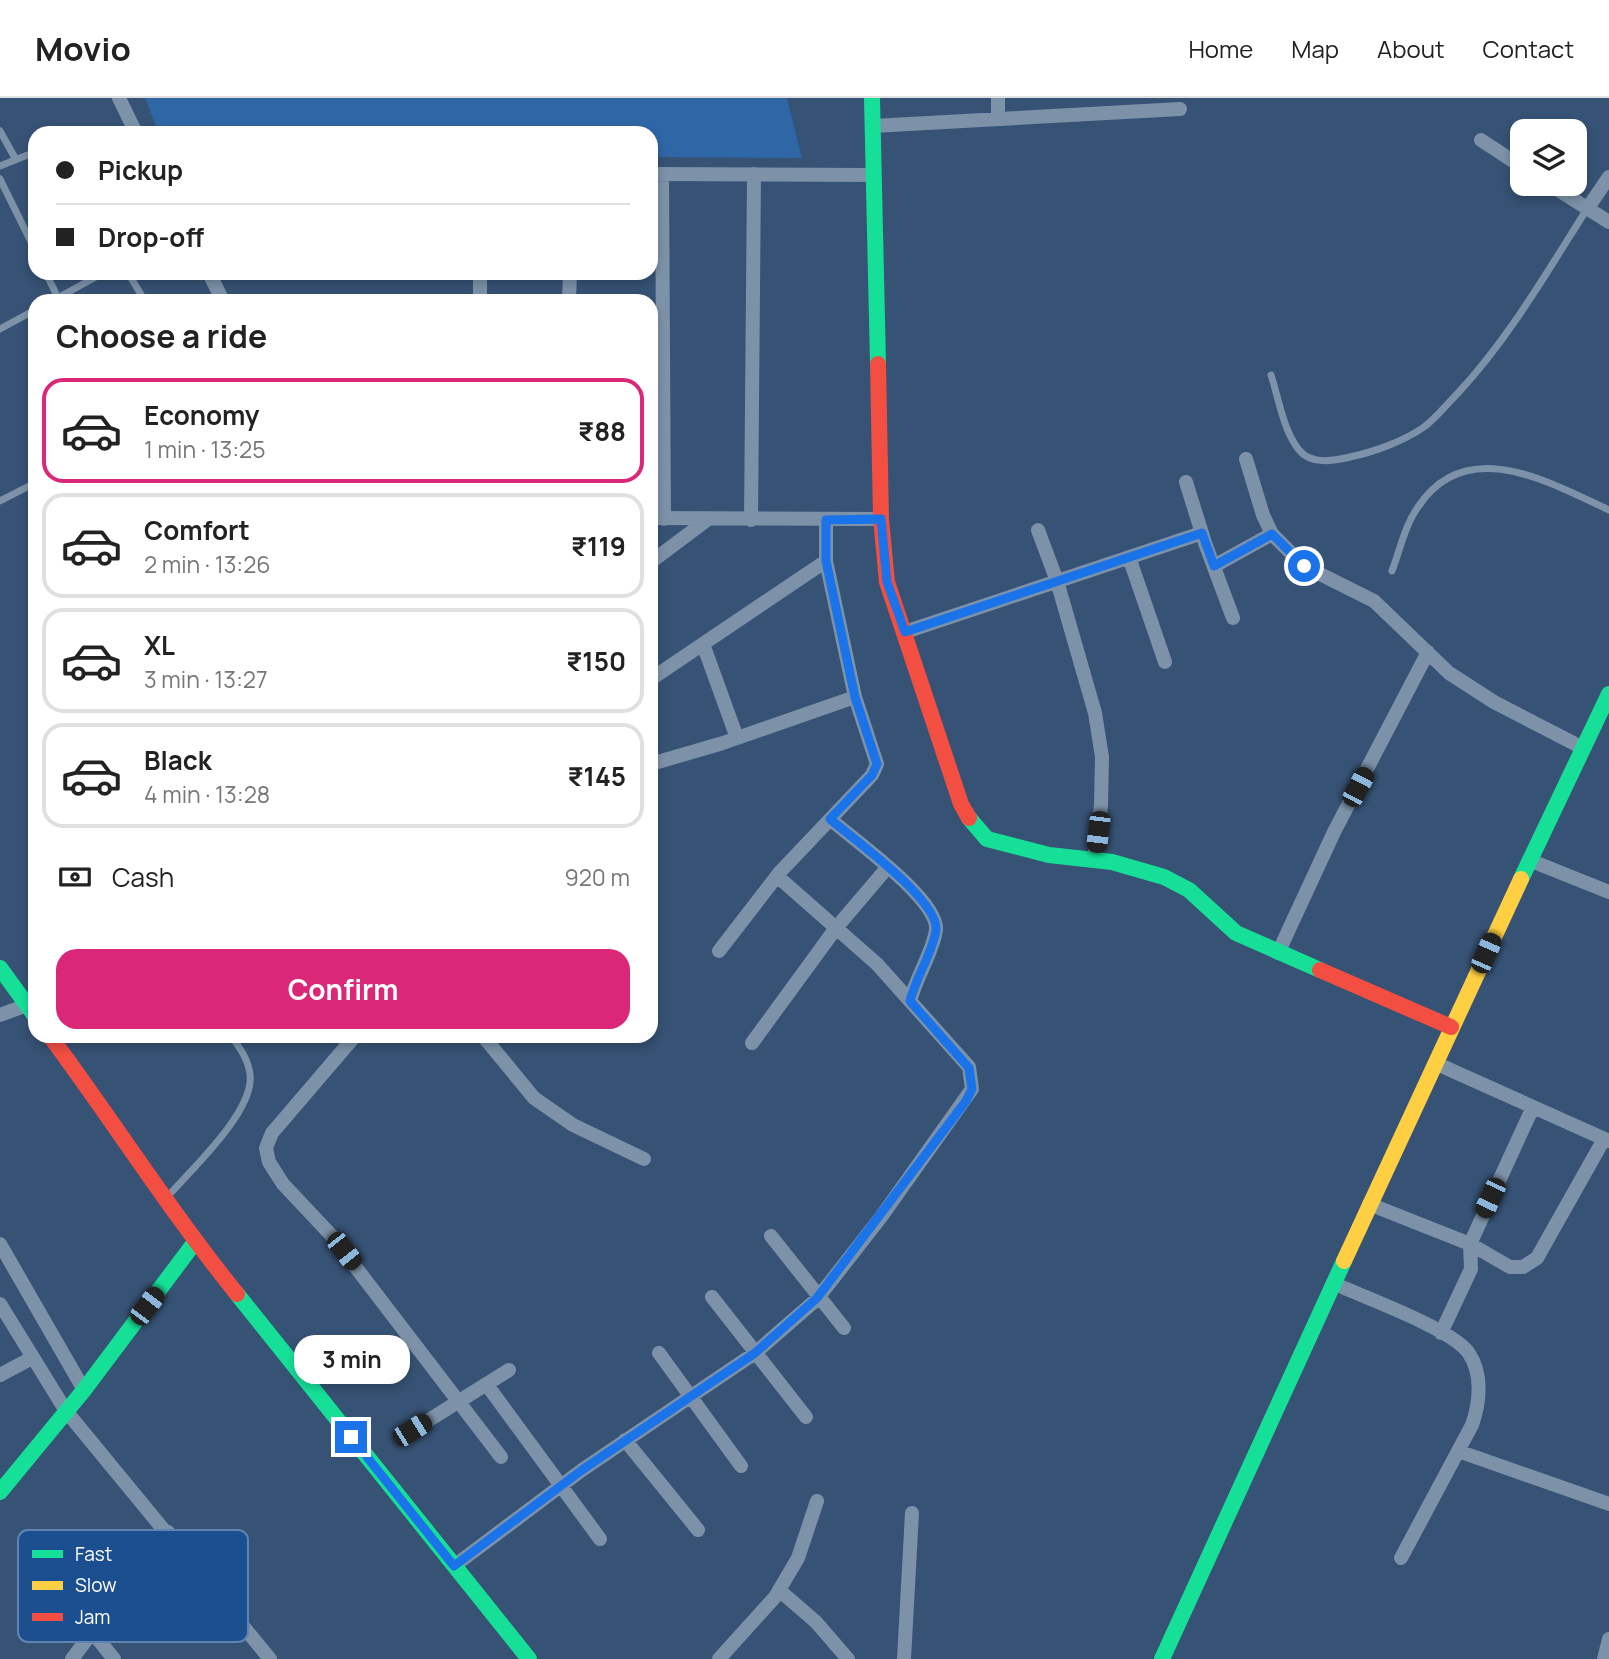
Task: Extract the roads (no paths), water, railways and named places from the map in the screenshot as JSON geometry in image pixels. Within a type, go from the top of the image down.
[{"type":"main road","points":[[872,98],[881,519],[887,582],[961,804],[974,827],[987,839],[1009,847],[1094,860],[1164,877],[1189,890],[1228,927],[1278,953],[1451,1027]]},
{"type":"main road","points":[[1162,1659],[1369,1204],[1609,694]]},
{"type":"main road","points":[[0,968],[28,1006]]},
{"type":"main road","points":[[55,1043],[195,1242],[529,1659]]},
{"type":"main road","points":[[3,1481],[84,1390],[195,1242]]},
{"type":"street","points":[[119,98],[132,126]]},
{"type":"street","points":[[998,98],[998,119]]},
{"type":"street","points":[[1092,98],[1093,114]]},
{"type":"street","points":[[873,126],[1180,109]]},
{"type":"street","points":[[1481,140],[1510,159]]},
{"type":"street","points":[[658,174],[873,175]]},
{"type":"street","points":[[751,520],[754,174]]},
{"type":"street","points":[[1587,209],[1609,177]]},
{"type":"street","points":[[1567,196],[1609,222]]},
{"type":"street","points":[[1247,459],[1263,515],[1272,534],[1304,566],[1374,601],[1449,673],[1494,702],[1583,748]]},
{"type":"street","points":[[1186,482],[1233,618]]},
{"type":"street","points":[[658,519],[881,519]]},
{"type":"street","points":[[658,557],[706,520]]},
{"type":"street","points":[[719,951],[777,876],[872,775],[877,764],[855,697],[826,561],[826,520]]},
{"type":"street","points":[[1038,530],[1057,581],[1095,713],[1102,757],[1101,805],[1094,860]]},
{"type":"street","points":[[905,632],[1202,533]]},
{"type":"street","points":[[1214,566],[1272,534]]},
{"type":"street","points":[[1129,557],[1165,662]]},
{"type":"street","points":[[658,675],[826,561]]},
{"type":"street","points":[[703,644],[737,738]]},
{"type":"street","points":[[1278,953],[1334,832],[1428,652]]},
{"type":"street","points":[[658,762],[855,697]]},
{"type":"street","points":[[830,819],[918,895],[936,922],[930,949],[916,977],[910,1001]]},
{"type":"street","points":[[1529,860],[1609,892]]},
{"type":"street","points":[[752,1042],[836,928],[887,868]]},
{"type":"street","points":[[454,1566],[625,1440],[755,1353],[817,1298],[881,1217],[972,1089],[969,1068],[877,964],[777,876]]},
{"type":"street","points":[[0,1015],[28,1010]]},
{"type":"street","points":[[349,1043],[272,1133],[267,1148],[269,1162],[283,1184],[345,1254],[501,1457]]},
{"type":"street","points":[[489,1043],[534,1098],[573,1125],[644,1159]]},
{"type":"street","points":[[1369,1204],[1469,1244],[1510,1267],[1523,1267],[1537,1258],[1607,1140],[1435,1063]]},
{"type":"street","points":[[1441,1333],[1471,1269],[1469,1244],[1533,1107]]},
{"type":"street","points":[[771,1236],[817,1298],[844,1328]]},
{"type":"street","points":[[0,1244],[84,1390]]},
{"type":"street","points":[[1333,1283],[1441,1333],[1467,1351],[1477,1369],[1478,1409],[1401,1558]]},
{"type":"street","points":[[712,1297],[806,1417]]},
{"type":"street","points":[[0,1304],[66,1411],[166,1530]]},
{"type":"street","points":[[659,1353],[741,1466]]},
{"type":"street","points":[[0,1375],[32,1358]]},
{"type":"street","points":[[412,1430],[509,1370]]},
{"type":"street","points":[[487,1385],[600,1539]]},
{"type":"street","points":[[625,1440],[698,1530]]},
{"type":"street","points":[[1458,1451],[1609,1504]]},
{"type":"street","points":[[727,1656],[779,1590],[798,1558],[817,1501]]},
{"type":"street","points":[[904,1659],[912,1513]]},
{"type":"street","points":[[779,1590],[816,1622],[848,1659]]},
{"type":"street","points":[[248,1632],[270,1659]]},
{"type":"street","points":[[1604,1659],[1609,1639]]},
{"type":"street","points":[[72,1659],[86,1642]]},
{"type":"street","points":[[100,1642],[114,1659]]},
{"type":"lane","points":[[0,131],[15,158]]},
{"type":"lane","points":[[0,166],[28,154]]},
{"type":"lane","points":[[0,179],[28,236]]},
{"type":"lane","points":[[1271,374],[1288,428],[1299,449],[1312,458],[1322,461],[1361,455],[1406,437],[1424,426],[1479,369],[1520,314],[1587,209]]},
{"type":"lane","points":[[64,294],[90,280]]},
{"type":"lane","points":[[0,329],[28,314]]},
{"type":"lane","points":[[1392,571],[1417,508],[1437,483],[1456,471],[1513,470],[1541,478],[1609,510]]},
{"type":"lane","points":[[0,501],[28,487]]},
{"type":"lane","points":[[166,1199],[237,1116],[248,1098],[250,1077],[245,1055],[236,1043]]}]
